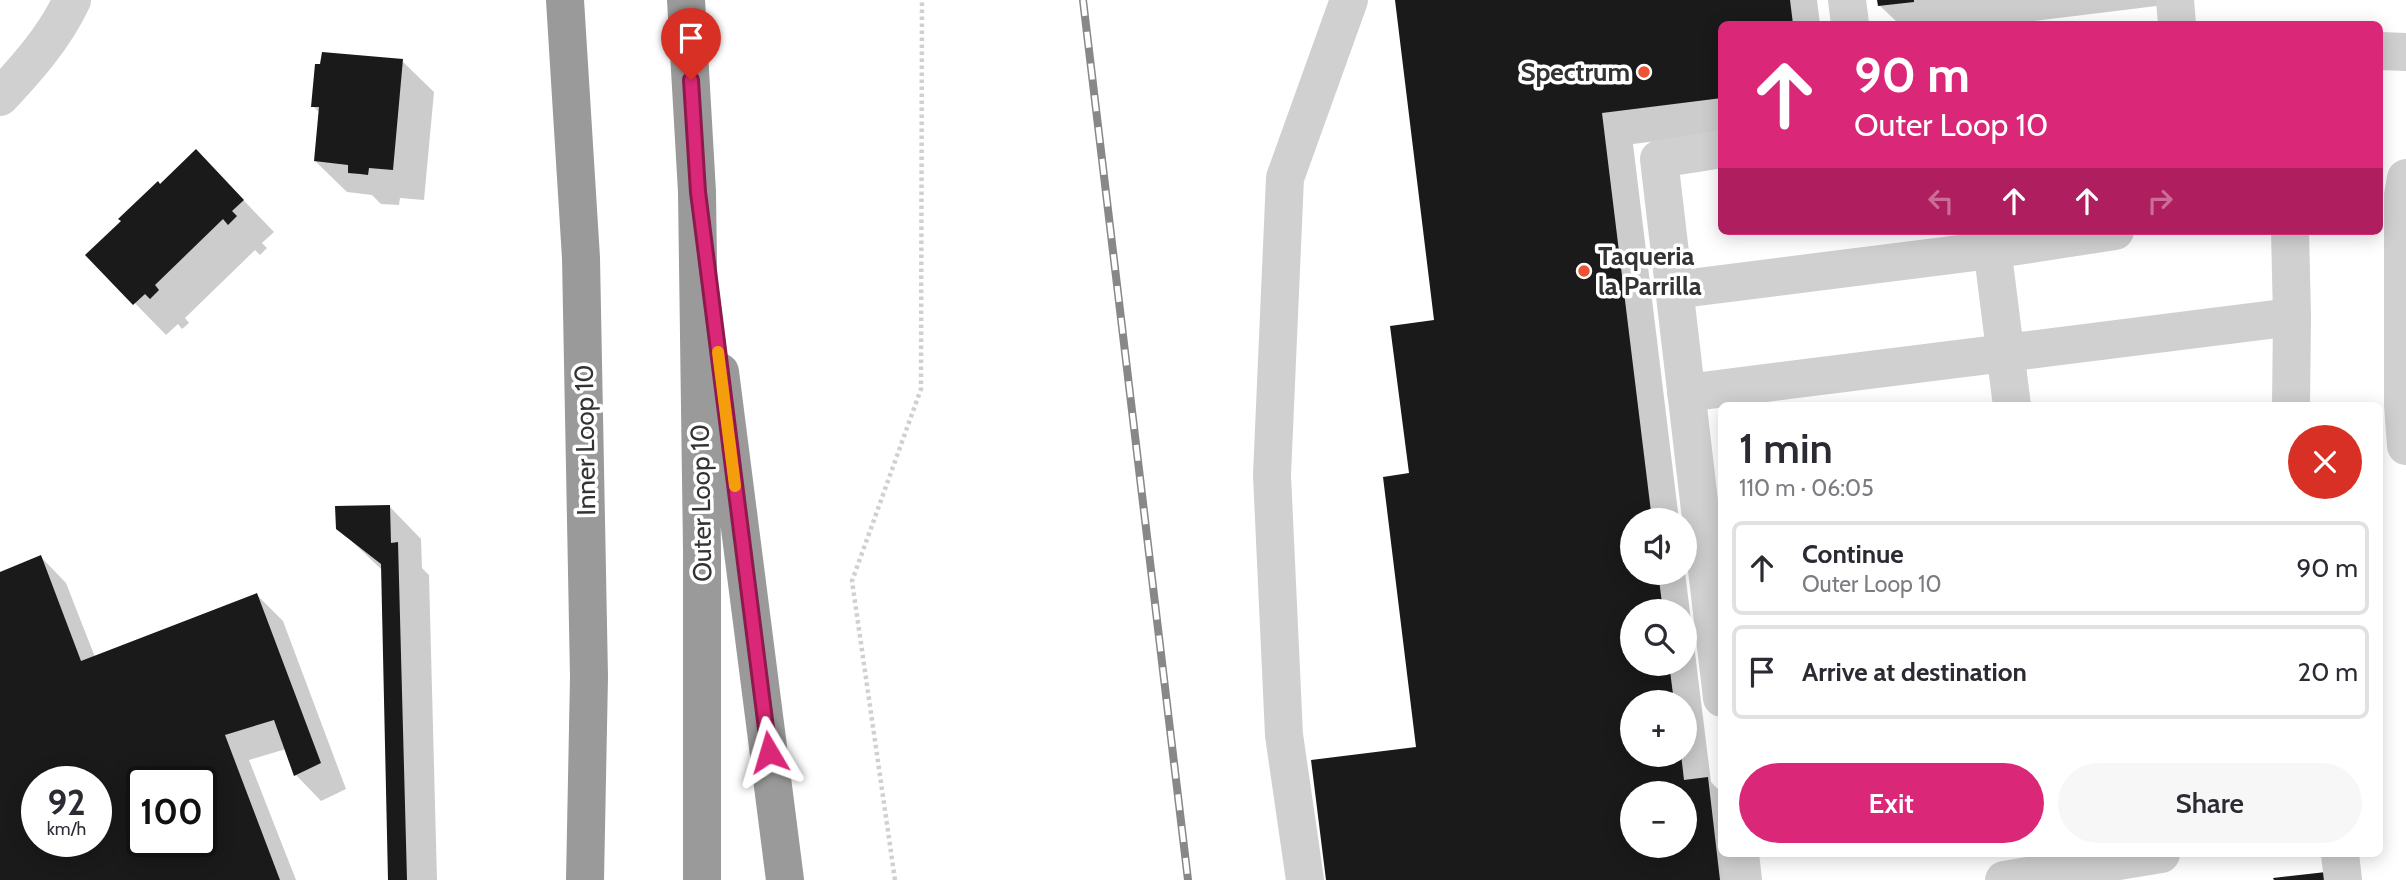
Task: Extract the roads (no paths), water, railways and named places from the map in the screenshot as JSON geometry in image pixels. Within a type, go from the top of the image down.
[{"type":"highway","name":"Inner Loop 10","points":[[565,0],[582,285],[589,677],[585,880]]},
{"type":"highway","name":"Outer Loop 10","points":[[685,0],[698,192],[702,880]]},
{"type":"highway","points":[[698,192],[785,880]]},
{"type":"street","points":[[0,97],[37,58],[72,0]]},
{"type":"street","points":[[1305,880],[1284,735],[1272,475],[1285,178],[1349,0]]},
{"type":"street","points":[[1847,0],[1850,21]]},
{"type":"street","points":[[2175,0],[2177,21]]},
{"type":"street","points":[[2383,51],[2406,52]]},
{"type":"street","points":[[1718,150],[1659,159],[1686,393],[1711,500],[1718,635]]},
{"type":"street","points":[[2406,178],[2403,195],[2403,405],[2406,446]]},
{"type":"street","points":[[1674,290],[1990,240],[2059,235]]},
{"type":"street","points":[[2290,235],[2291,402]]},
{"type":"street","points":[[1990,240],[2011,402]]},
{"type":"street","points":[[1686,393],[2292,317]]},
{"type":"street","points":[[1740,857],[1743,880]]},
{"type":"street","points":[[2004,880],[2141,857]]},
{"type":"street","points":[[2159,857],[2161,880]]},
{"type":"street","points":[[2340,857],[2343,880]]},
{"type":"railway","points":[[1083,0],[1188,880]]},
{"type":"place","name":"Spectrum","points":[[1644,72]]},
{"type":"place","name":"Taqueria la Parrilla","points":[[1584,271]]}]
